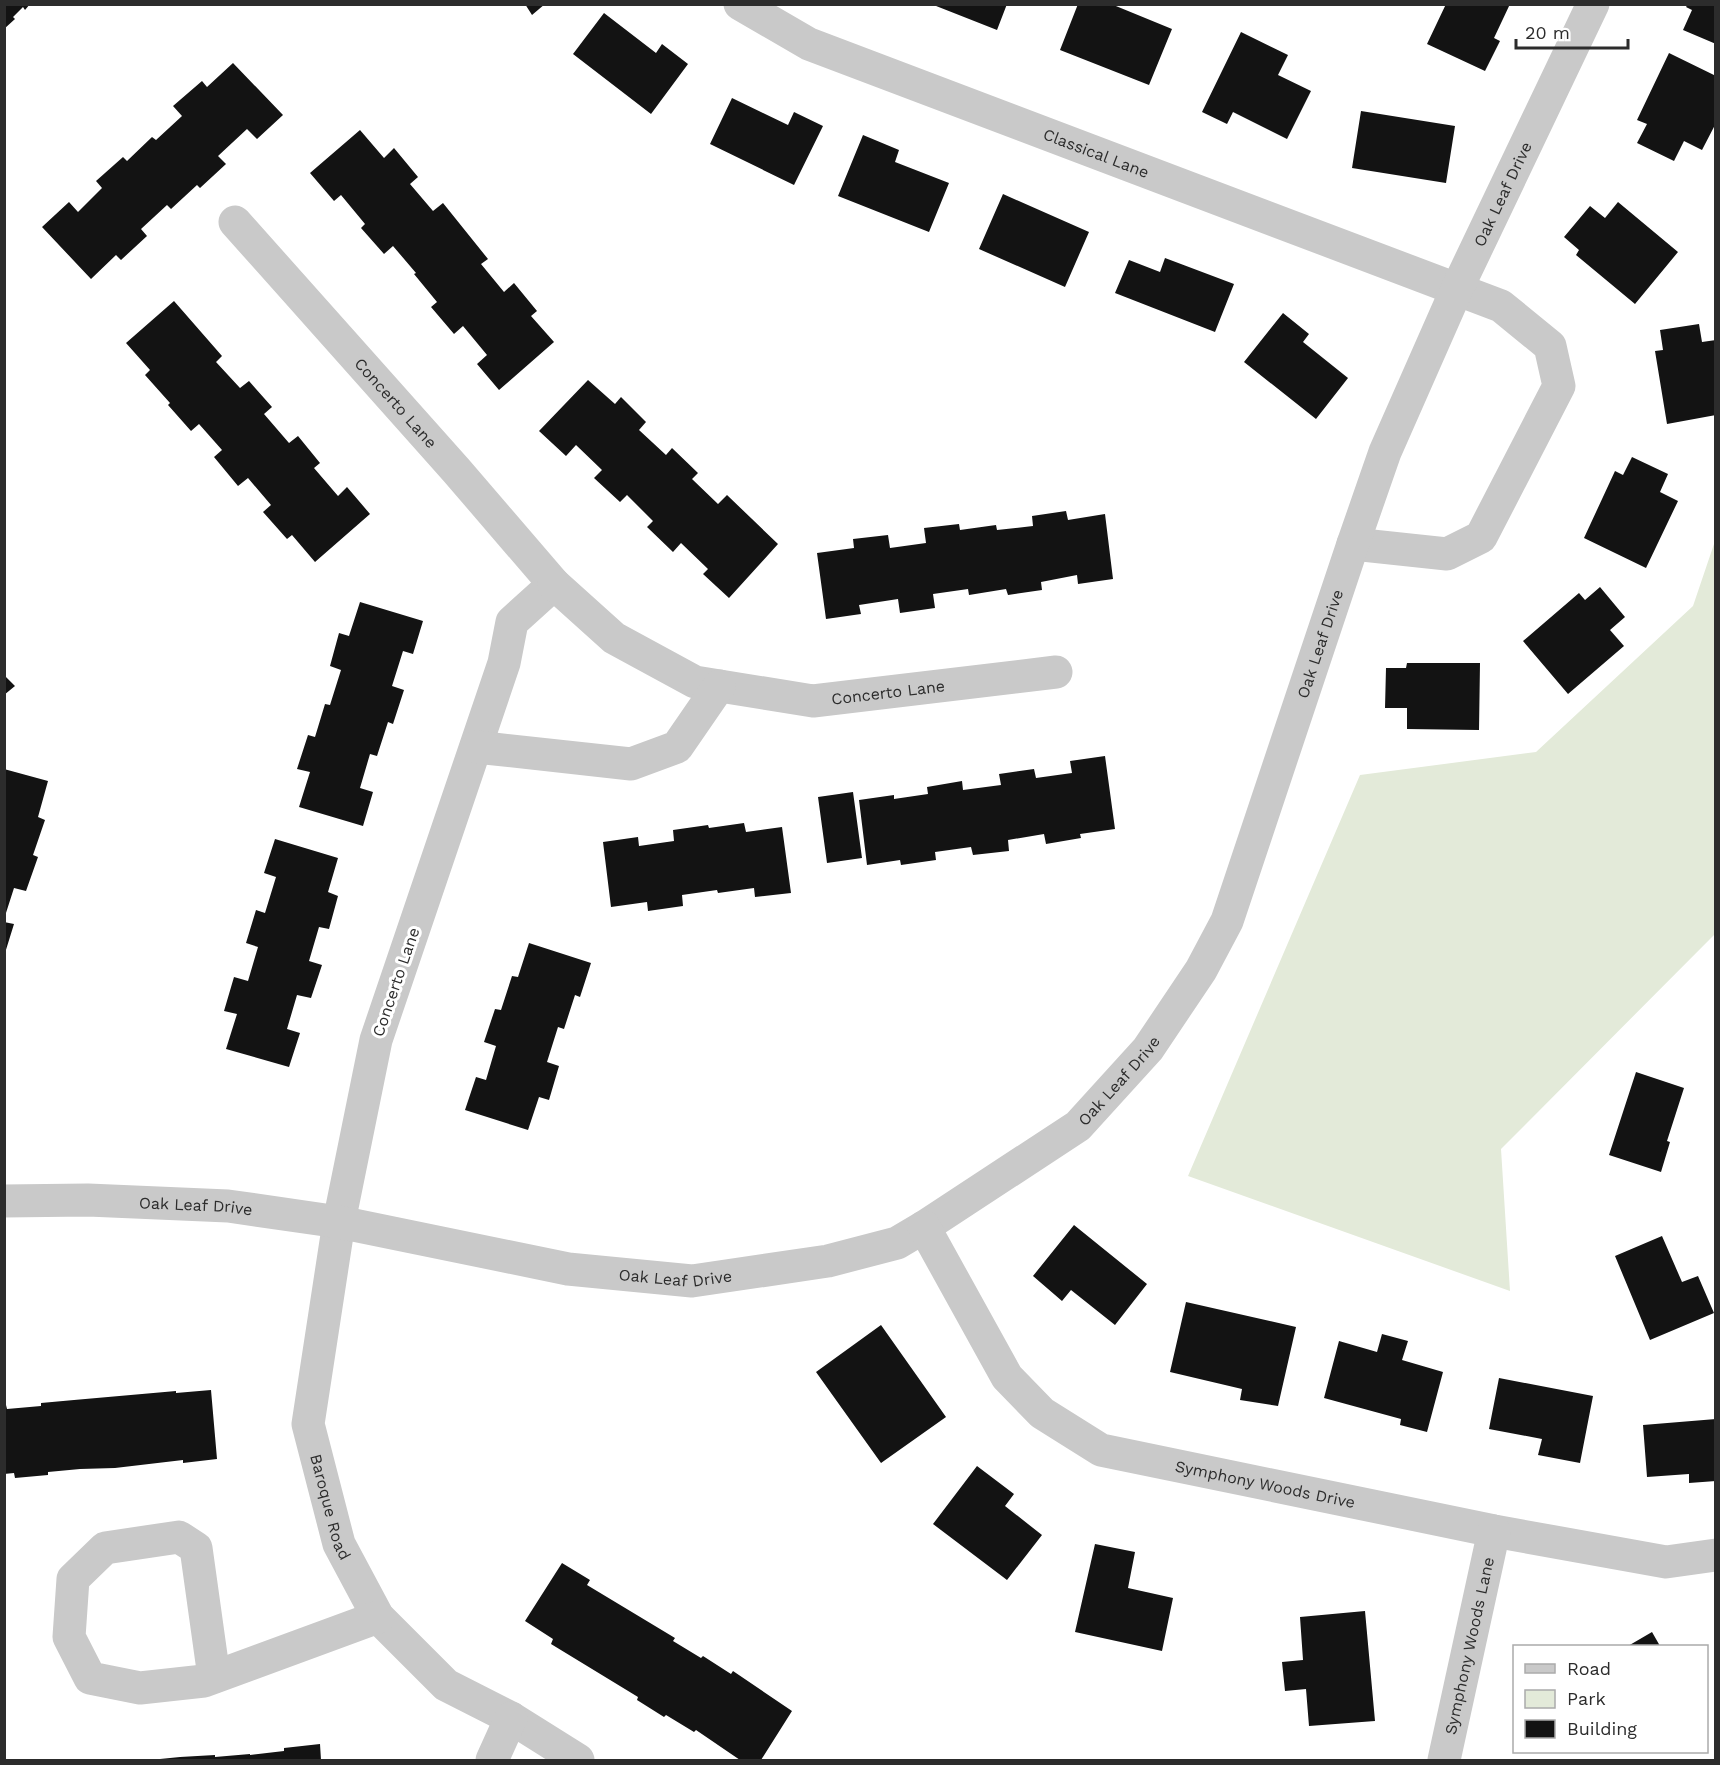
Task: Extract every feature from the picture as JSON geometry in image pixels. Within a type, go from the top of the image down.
[{"type":"street","name":"Classical Lane","points":[[740,4],[809,45],[1456,291],[1501,306],[1550,346],[1559,386],[1481,537],[1447,554],[1353,544]]},
{"type":"street","name":"Oak Leaf Drive","points":[[4,1201],[88,1200],[228,1206],[339,1222],[568,1269],[692,1281],[828,1261],[897,1243],[1078,1126],[1148,1049],[1202,970],[1227,921],[1385,452],[1456,291],[1593,4]]},
{"type":"street","name":"Concerto Lane","points":[[235,222],[456,470],[554,584],[614,638],[695,682],[813,701],[1056,672]]},
{"type":"street","name":"Concerto Lane","points":[[339,1222],[376,1040],[504,663],[512,622],[554,584]]},
{"type":"street","points":[[476,747],[631,764],[678,747],[719,686]]},
{"type":"street","name":"Baroque Road","points":[[339,1222],[308,1424],[339,1544],[378,1617],[446,1685],[511,1718],[578,1761]]},
{"type":"street","name":"Symphony Woods Drive","points":[[924,1227],[1007,1377],[1042,1413],[1101,1450],[1494,1531],[1666,1562],[1716,1555]]},
{"type":"street","name":"Symphony Woods Lane","points":[[1444,1761],[1494,1531]]},
{"type":"street","points":[[214,1677],[196,1548],[178,1537],[105,1548],[73,1579],[69,1637],[90,1678],[140,1688],[204,1681],[378,1617]]},
{"type":"street","points":[[492,1761],[511,1718]]},
{"type":"green space","points":[[1715,541],[1715,934],[1501,1149],[1510,1291],[1188,1176],[1360,775],[1536,752],[1693,606]]},
{"type":"building","points":[[4,4],[30,4],[25,10],[23,7],[4,29]]},
{"type":"building","points":[[525,4],[545,4],[532,15]]},
{"type":"building","points":[[931,4],[1007,4],[997,30]]},
{"type":"building","points":[[1078,4],[1111,4],[1172,29],[1149,85],[1060,50]]},
{"type":"building","points":[[1446,4],[1510,4],[1494,38],[1500,41],[1485,71],[1427,44]]},
{"type":"building","points":[[1688,4],[1716,4],[1716,44],[1683,30],[1692,10],[1686,7]]},
{"type":"building","points":[[604,13],[656,53],[662,44],[688,64],[651,114],[573,54]]},
{"type":"building","points":[[1241,32],[1288,55],[1278,75],[1311,91],[1287,139],[1233,112],[1227,124],[1202,112]]},
{"type":"building","points":[[1669,53],[1716,76],[1716,123],[1702,150],[1684,141],[1674,161],[1637,143],[1647,124],[1637,120]]},
{"type":"building","points":[[233,63],[283,115],[257,139],[247,129],[218,156],[226,164],[200,188],[197,185],[171,209],[167,205],[141,229],[147,236],[121,260],[116,255],[91,279],[42,227],[69,202],[78,212],[102,188],[96,181],[123,157],[127,161],[152,137],[156,140],[182,116],[173,106],[202,81],[207,87]]},
{"type":"building","points":[[732,98],[788,125],[794,112],[823,126],[794,185],[710,144]]},
{"type":"building","points":[[1361,111],[1455,126],[1446,183],[1352,168]]},
{"type":"building","points":[[360,130],[384,158],[394,148],[418,177],[410,184],[433,211],[443,203],[488,259],[481,264],[504,292],[514,283],[537,311],[531,316],[554,342],[499,390],[477,364],[487,355],[463,326],[454,334],[431,307],[437,302],[393,246],[384,254],[361,228],[365,224],[341,195],[334,201],[310,173]]},
{"type":"building","points":[[863,135],[899,150],[895,162],[949,183],[929,232],[838,196]]},
{"type":"building","points":[[1003,194],[1089,232],[1065,287],[979,249]]},
{"type":"building","points":[[1618,202],[1678,252],[1635,304],[1576,255],[1579,250],[1564,237],[1590,206],[1605,218]]},
{"type":"building","points":[[1165,258],[1234,284],[1215,332],[1115,293],[1129,260],[1160,272]]},
{"type":"building","points":[[174,301],[222,356],[216,362],[240,388],[249,381],[272,407],[264,414],[289,443],[298,436],[320,463],[314,468],[338,496],[347,487],[370,514],[315,562],[292,535],[287,539],[263,512],[271,505],[248,478],[238,486],[214,457],[222,450],[199,424],[191,431],[168,405],[170,403],[145,375],[150,370],[126,343]]},
{"type":"building","points":[[1283,313],[1309,334],[1303,342],[1348,378],[1316,419],[1244,362]]},
{"type":"building","points":[[1699,324],[1702,342],[1716,340],[1716,415],[1667,424],[1655,351],[1663,350],[1660,330]]},
{"type":"building","points":[[588,380],[615,404],[621,397],[646,422],[639,430],[666,455],[672,448],[698,473],[692,479],[718,504],[727,495],[778,544],[729,598],[703,574],[708,569],[681,543],[673,552],[647,527],[653,521],[627,495],[620,502],[594,478],[602,470],[576,445],[566,456],[539,431]]},
{"type":"building","points":[[1632,457],[1668,474],[1660,492],[1678,501],[1646,568],[1584,538],[1615,471],[1623,475]]},
{"type":"building","points":[[1066,511],[1068,520],[1105,514],[1113,579],[1078,584],[1077,575],[1041,582],[1042,590],[1008,595],[1006,589],[969,595],[968,589],[933,594],[935,608],[900,613],[898,599],[859,605],[861,614],[826,619],[817,553],[854,548],[853,539],[888,535],[890,548],[926,543],[924,528],[959,524],[960,530],[996,525],[997,530],[1033,526],[1032,516]]},
{"type":"building","points":[[1600,587],[1625,617],[1610,630],[1624,646],[1568,694],[1523,641],[1579,593],[1585,600]]},
{"type":"building","points":[[360,602],[423,621],[413,654],[403,651],[392,686],[404,690],[393,724],[388,722],[377,756],[370,754],[360,788],[373,792],[363,826],[299,807],[310,772],[297,769],[308,735],[315,737],[325,704],[330,705],[341,670],[330,666],[339,633],[349,636]]},
{"type":"building","points":[[1407,663],[1480,663],[1479,730],[1407,729],[1407,708],[1385,708],[1386,668],[1406,668]]},
{"type":"building","points":[[4,675],[15,686],[4,695]]},
{"type":"building","points":[[1105,756],[1115,829],[1080,834],[1081,838],[1046,844],[1044,834],[1008,840],[1009,851],[973,855],[971,847],[935,852],[936,860],[901,865],[900,860],[867,865],[859,800],[894,795],[894,799],[928,794],[927,787],[962,781],[963,790],[1001,785],[999,774],[1034,769],[1036,778],[1072,773],[1070,761]]},
{"type":"building","points":[[4,769],[48,781],[38,817],[45,820],[33,855],[38,857],[26,891],[14,888],[5,916]]},
{"type":"building","points":[[853,792],[862,858],[827,863],[818,797]]},
{"type":"building","points":[[744,823],[746,832],[782,827],[791,893],[755,897],[754,888],[718,893],[717,890],[682,895],[683,906],[648,911],[647,902],[611,907],[603,842],[638,837],[639,846],[674,841],[673,830]]},
{"type":"building","points":[[275,839],[338,858],[328,892],[338,896],[329,929],[319,927],[309,961],[322,965],[311,998],[297,995],[287,1029],[300,1033],[289,1067],[226,1049],[237,1014],[224,1011],[234,977],[248,981],[258,947],[246,943],[256,910],[265,913],[276,877],[264,873]]},
{"type":"building","points":[[4,922],[14,924],[5,953],[4,953]]},
{"type":"building","points":[[529,943],[591,963],[580,997],[575,995],[564,1029],[558,1027],[547,1062],[559,1066],[549,1100],[539,1097],[528,1130],[465,1110],[476,1077],[486,1080],[496,1046],[484,1042],[495,1009],[501,1010],[512,976],[518,977]]},
{"type":"building","points":[[1636,1072],[1684,1088],[1667,1141],[1670,1142],[1661,1172],[1609,1155]]},
{"type":"building","points":[[1074,1225],[1147,1284],[1115,1325],[1071,1290],[1062,1301],[1033,1276]]},
{"type":"building","points":[[1662,1236],[1682,1282],[1698,1276],[1714,1313],[1650,1340],[1615,1256]]},
{"type":"building","points":[[1186,1302],[1296,1327],[1278,1406],[1240,1400],[1242,1389],[1170,1372]]},
{"type":"building","points":[[881,1325],[946,1417],[881,1463],[816,1372]]},
{"type":"building","points":[[1382,1334],[1408,1341],[1402,1360],[1443,1372],[1427,1432],[1400,1425],[1401,1419],[1324,1398],[1339,1341],[1377,1352]]},
{"type":"building","points":[[1499,1378],[1593,1396],[1580,1463],[1538,1455],[1542,1439],[1489,1429]]},
{"type":"building","points":[[211,1390],[217,1459],[48,1472],[48,1475],[15,1478],[14,1473],[4,1474],[4,1405],[7,1409],[41,1406],[41,1403]]},
{"type":"building","points":[[1716,1419],[1716,1481],[1689,1483],[1689,1474],[1647,1477],[1643,1425]]},
{"type":"building","points":[[977,1466],[1014,1494],[1005,1506],[1042,1535],[1007,1580],[933,1524]]},
{"type":"building","points":[[1095,1544],[1135,1552],[1128,1588],[1173,1598],[1162,1651],[1075,1632]]},
{"type":"building","points":[[562,1563],[590,1580],[587,1585],[675,1638],[673,1641],[731,1674],[733,1671],[792,1711],[761,1760],[740,1760],[696,1730],[694,1732],[666,1715],[664,1717],[637,1700],[638,1697],[551,1644],[553,1639],[525,1621]]},
{"type":"building","points":[[1365,1611],[1375,1721],[1309,1726],[1306,1689],[1285,1691],[1282,1662],[1303,1660],[1300,1617]]},
{"type":"building","points":[[1652,1632],[1659,1645],[1630,1645]]},
{"type":"building","points":[[320,1744],[321,1760],[160,1760],[215,1755],[215,1757],[250,1755]]}]
